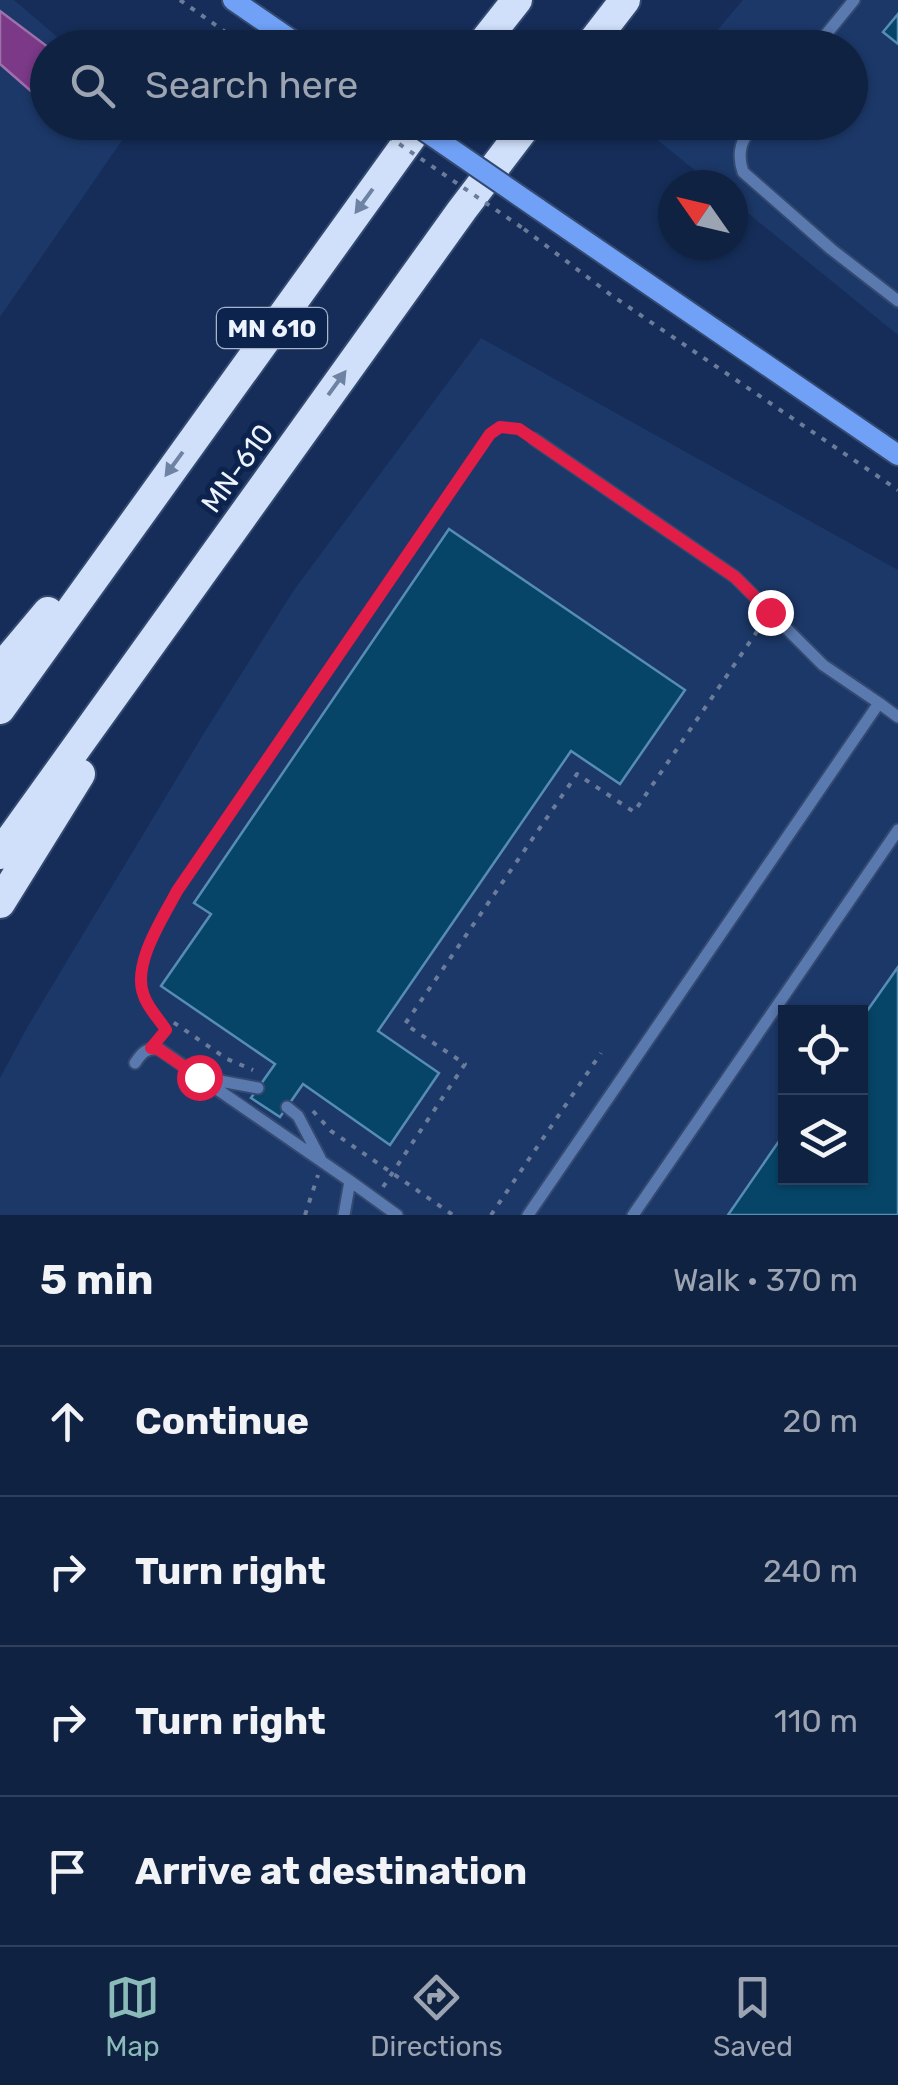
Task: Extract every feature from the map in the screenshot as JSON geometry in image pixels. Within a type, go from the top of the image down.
[{"type":"highway","points":[[494,30],[518,0]]},
{"type":"highway","points":[[602,30],[625,0]]},
{"type":"highway","name":"MN-610","points":[[0,709],[122,534],[409,140]]},
{"type":"highway","name":"MN-610","points":[[0,854],[515,140]]},
{"type":"highway","points":[[0,903],[280,463]]},
{"type":"highway","points":[[0,668],[122,534]]},
{"type":"street","points":[[233,0],[277,30]]},
{"type":"street","points":[[438,140],[898,455]]},
{"type":"lane","points":[[830,30],[854,0]]},
{"type":"lane","points":[[743,140],[738,155],[743,172],[831,250],[898,301]]},
{"type":"lane","points":[[534,439],[735,577],[823,665],[898,716]]},
{"type":"lane","points":[[528,1215],[879,703]]},
{"type":"lane","points":[[633,1215],[898,830]]},
{"type":"lane","points":[[135,1063],[142,1053],[158,1049],[397,1215]]},
{"type":"lane","points":[[199,1077],[262,1083]]},
{"type":"lane","points":[[286,1107],[298,1116],[322,1162]]},
{"type":"lane","points":[[344,1215],[350,1181]]},
{"type":"path","points":[[180,0],[222,30]]},
{"type":"path","points":[[393,140],[643,317],[898,490]]},
{"type":"path","points":[[151,1048],[166,1030],[144,999],[141,980],[152,944],[177,891],[490,434],[510,426],[534,439]]},
{"type":"path","points":[[374,1199],[465,1064],[405,1024],[578,774],[634,812],[770,612]]},
{"type":"path","points":[[160,1021],[173,1022],[227,1059],[243,1064],[262,1083]]},
{"type":"path","points":[[490,1215],[602,1053]]},
{"type":"path","points":[[304,1104],[332,1132],[453,1215]]},
{"type":"shaded area","points":[[0,0],[14,0],[49,30],[30,30],[30,140],[122,140],[0,317]]},
{"type":"shaded area","points":[[743,0],[898,0],[898,335],[748,213],[748,170],[694,170],[657,140],[868,140],[868,30],[717,30]]},
{"type":"shaded area","points":[[0,11],[30,34],[30,90],[0,64]]},
{"type":"shaded area","points":[[481,338],[898,570],[898,1215],[0,1215],[0,1078],[204,733],[294,590]]},
{"type":"building","points":[[898,14],[898,44],[883,32]]},
{"type":"building","points":[[449,529],[685,690],[620,784],[571,751],[378,1031],[439,1073],[390,1145],[303,1084],[280,1117],[251,1098],[275,1064],[161,986],[211,914],[194,903]]},
{"type":"building","points":[[898,967],[898,1215],[728,1215],[778,1143],[778,1185],[868,1185],[868,1010]]},
{"type":"route","points":[[199,1077],[151,1048],[166,1030],[144,999],[141,980],[143,965],[163,917],[490,434],[500,427],[519,429],[735,577],[770,612]]}]
